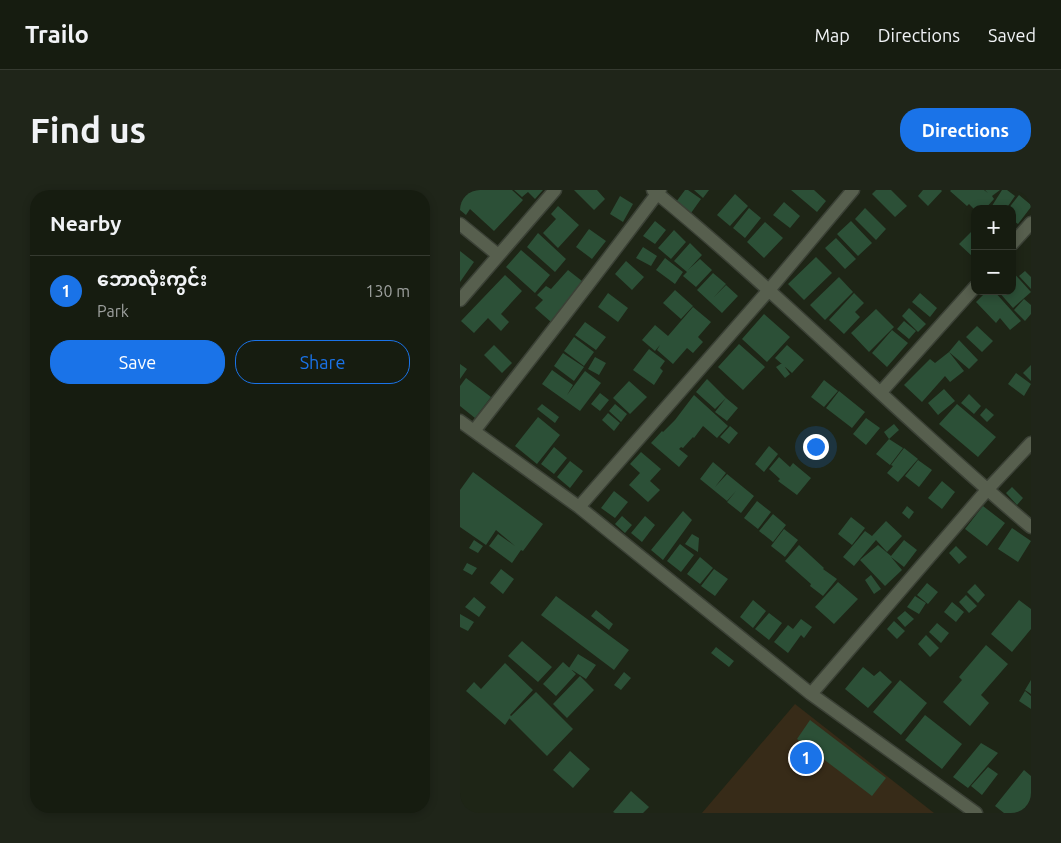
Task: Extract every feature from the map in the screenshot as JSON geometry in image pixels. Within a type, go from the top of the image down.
[{"type":"street","points":[[460,300],[555,190]]},
{"type":"street","points":[[579,507],[769,290],[853,190]]},
{"type":"street","points":[[474,431],[569,310],[657,191],[769,290],[987,490],[1031,527]]},
{"type":"street","points":[[1016,240],[1031,223]]},
{"type":"street","points":[[460,224],[498,255]]},
{"type":"street","points":[[881,392],[971,291]]},
{"type":"street","points":[[460,421],[579,507],[811,694],[976,813]]},
{"type":"street","points":[[811,694],[987,490],[1031,443]]},
{"type":"shaded area","points":[[795,704],[934,813],[702,813]]},
{"type":"building","points":[[460,190],[467,190],[460,198]]},
{"type":"building","points":[[470,190],[512,190],[523,200],[494,231],[470,209],[466,215],[460,210],[460,201]]},
{"type":"building","points":[[514,190],[543,190],[535,199],[528,192],[522,197]]},
{"type":"building","points":[[574,190],[597,190],[605,199],[594,210]]},
{"type":"building","points":[[685,190],[701,199],[691,213],[676,202]]},
{"type":"building","points":[[694,190],[709,190],[703,198]]},
{"type":"building","points":[[791,190],[814,190],[826,201],[817,212]]},
{"type":"building","points":[[876,190],[891,190],[907,206],[895,217],[872,194]]},
{"type":"building","points":[[923,190],[942,191],[928,206],[918,196]]},
{"type":"building","points":[[984,190],[988,193],[985,190],[1000,190],[992,196],[994,199],[989,205],[971,206],[969,204],[967,206],[950,191]]},
{"type":"building","points":[[1002,190],[1007,190],[1015,196],[1009,205],[993,205]]},
{"type":"building","points":[[735,194],[748,206],[730,226],[717,215]]},
{"type":"building","points":[[1019,195],[1031,205],[1018,224],[1016,223],[1016,205],[1011,205]]},
{"type":"building","points":[[620,196],[633,204],[623,222],[610,214]]},
{"type":"building","points":[[784,202],[800,216],[790,228],[773,215]]},
{"type":"building","points":[[558,206],[579,225],[558,248],[543,233],[556,219],[551,214]]},
{"type":"building","points":[[749,208],[761,218],[745,238],[733,228]]},
{"type":"building","points":[[865,208],[886,229],[876,240],[855,219]]},
{"type":"building","points":[[655,221],[666,230],[655,244],[643,236]]},
{"type":"building","points":[[851,221],[872,243],[858,256],[837,234]]},
{"type":"building","points":[[765,222],[783,238],[764,258],[747,242]]},
{"type":"building","points":[[589,229],[606,241],[592,259],[576,247]]},
{"type":"building","points":[[674,230],[686,242],[671,259],[658,248]]},
{"type":"building","points":[[971,232],[971,255],[959,244]]},
{"type":"building","points":[[538,233],[566,259],[555,272],[527,247]]},
{"type":"building","points":[[836,238],[856,259],[845,269],[825,248]]},
{"type":"building","points":[[690,243],[702,255],[688,270],[700,259],[712,270],[696,287],[683,276],[687,272],[674,261]]},
{"type":"building","points":[[643,247],[657,256],[651,266],[636,258]]},
{"type":"building","points":[[521,250],[550,275],[535,293],[506,267]]},
{"type":"building","points":[[460,251],[474,262],[460,282]]},
{"type":"building","points":[[816,257],[832,273],[804,300],[788,284]]},
{"type":"building","points":[[665,258],[683,272],[675,284],[656,270]]},
{"type":"building","points":[[626,261],[644,277],[632,290],[615,274]]},
{"type":"building","points":[[568,270],[582,281],[551,322],[535,308],[543,300],[537,295],[546,286],[551,289]]},
{"type":"building","points":[[1025,271],[1031,277],[1031,289],[1019,276]]},
{"type":"building","points":[[713,273],[726,284],[714,297],[726,285],[738,296],[722,313],[697,290]]},
{"type":"building","points":[[505,275],[522,291],[501,314],[509,322],[501,331],[488,318],[474,333],[461,321]]},
{"type":"building","points":[[1016,275],[1031,292],[1013,308],[1002,295],[1016,295]]},
{"type":"building","points":[[839,277],[853,292],[825,320],[810,305]]},
{"type":"building","points":[[675,290],[693,306],[681,319],[663,303]]},
{"type":"building","points":[[608,293],[628,308],[618,322],[598,307]]},
{"type":"building","points":[[854,293],[864,303],[855,312],[860,317],[844,334],[829,320]]},
{"type":"building","points":[[920,293],[937,308],[930,317],[912,302]]},
{"type":"building","points":[[983,295],[998,295],[1021,321],[1010,330],[1000,318],[996,323],[976,302]]},
{"type":"building","points":[[1024,299],[1031,305],[1031,314],[1025,321],[1014,310]]},
{"type":"building","points":[[693,307],[711,322],[698,337],[703,342],[693,353],[687,348],[673,364],[657,350],[660,345],[655,351],[642,340],[655,325],[668,336]]},
{"type":"building","points":[[909,308],[926,324],[918,332],[902,316]]},
{"type":"building","points":[[876,309],[894,327],[869,352],[851,333]]},
{"type":"building","points":[[764,314],[790,337],[767,362],[742,339]]},
{"type":"building","points":[[904,321],[916,331],[909,339],[897,329]]},
{"type":"building","points":[[585,322],[606,337],[596,350],[575,335]]},
{"type":"building","points":[[977,326],[993,341],[982,352],[966,337]]},
{"type":"building","points":[[892,330],[908,343],[887,367],[872,353]]},
{"type":"building","points":[[574,337],[594,352],[584,366],[564,351]]},
{"type":"building","points":[[959,340],[978,360],[969,369],[949,352]]},
{"type":"building","points":[[739,344],[765,367],[743,390],[718,367]]},
{"type":"building","points":[[494,345],[512,363],[502,373],[484,355]]},
{"type":"building","points":[[787,345],[804,360],[792,373],[775,358]]},
{"type":"building","points":[[649,349],[665,361],[660,368],[663,371],[654,385],[633,370]]},
{"type":"building","points":[[949,352],[964,371],[950,382],[945,376],[922,402],[904,385],[930,359],[935,363]]},
{"type":"building","points":[[563,353],[584,367],[574,381],[554,366]]},
{"type":"building","points":[[595,357],[606,363],[599,375],[588,369]]},
{"type":"building","points":[[782,363],[790,374],[785,378],[776,367]]},
{"type":"building","points":[[460,364],[467,369],[460,379]]},
{"type":"building","points":[[1031,365],[1031,381],[1023,373]]},
{"type":"building","points":[[552,370],[573,385],[567,395],[585,371],[601,383],[580,411],[542,384]]},
{"type":"building","points":[[1016,373],[1031,384],[1024,396],[1008,384]]},
{"type":"building","points":[[466,378],[491,397],[475,418],[460,406],[460,386]]},
{"type":"building","points":[[707,379],[726,398],[715,409],[696,392]]},
{"type":"building","points":[[824,380],[838,391],[824,407],[811,397]]},
{"type":"building","points":[[629,381],[647,397],[630,414],[613,398]]},
{"type":"building","points":[[944,389],[955,401],[938,415],[928,403]]},
{"type":"building","points":[[839,391],[865,412],[852,428],[826,408]]},
{"type":"building","points":[[600,393],[609,400],[600,411],[591,404]]},
{"type":"building","points":[[969,394],[981,406],[974,414],[961,403]]},
{"type":"building","points":[[694,395],[728,426],[717,438],[703,426],[694,438],[683,448],[679,449],[688,456],[679,467],[651,443],[675,420]]},
{"type":"building","points":[[726,398],[738,408],[727,421],[715,412]]},
{"type":"building","points":[[542,404],[559,417],[555,423],[537,409]]},
{"type":"building","points":[[615,404],[627,414],[621,422],[609,411]]},
{"type":"building","points":[[957,404],[996,437],[978,457],[939,424]]},
{"type":"building","points":[[986,408],[994,415],[987,422],[980,415]]},
{"type":"building","points":[[608,413],[620,423],[614,431],[602,420]]},
{"type":"building","points":[[538,417],[560,435],[537,464],[515,446]]},
{"type":"building","points":[[866,418],[880,428],[866,445],[853,434]]},
{"type":"building","points":[[894,424],[899,430],[889,439],[884,432]]},
{"type":"building","points":[[730,426],[738,433],[729,444],[720,437]]},
{"type":"building","points":[[889,439],[903,448],[890,465],[876,454]]},
{"type":"building","points":[[769,446],[778,454],[764,472],[755,464]]},
{"type":"building","points":[[554,447],[567,458],[554,474],[541,464]]},
{"type":"building","points":[[904,448],[918,459],[898,482],[887,473]]},
{"type":"building","points":[[641,452],[661,469],[650,481],[660,490],[648,502],[629,485],[640,473],[630,464]]},
{"type":"building","points":[[779,457],[790,467],[793,463],[811,478],[797,495],[778,481],[780,479],[769,469]]},
{"type":"building","points":[[918,460],[932,470],[919,487],[905,476]]},
{"type":"building","points":[[570,461],[583,471],[570,488],[557,477]]},
{"type":"building","points":[[713,462],[726,473],[715,487],[727,474],[754,496],[741,513],[727,502],[736,491],[727,501],[700,479]]},
{"type":"building","points":[[473,472],[543,524],[512,563],[489,546],[498,534],[515,546],[496,530],[486,545],[460,527],[460,490]]},
{"type":"building","points":[[942,481],[955,492],[942,509],[928,498]]},
{"type":"building","points":[[1012,487],[1023,498],[1017,505],[1006,493]]},
{"type":"building","points":[[614,491],[628,502],[615,518],[601,508]]},
{"type":"building","points":[[757,501],[771,512],[758,529],[744,518]]},
{"type":"building","points":[[907,506],[914,512],[909,519],[902,513]]},
{"type":"building","points":[[983,506],[1005,523],[987,546],[965,529]]},
{"type":"building","points":[[683,511],[692,520],[663,560],[651,550]]},
{"type":"building","points":[[773,514],[786,525],[773,542],[759,531]]},
{"type":"building","points":[[622,516],[632,525],[625,533],[615,524]]},
{"type":"building","points":[[645,516],[655,525],[642,542],[631,533]]},
{"type":"building","points":[[851,517],[865,528],[852,545],[838,534]]},
{"type":"building","points":[[886,521],[902,536],[887,552],[876,540],[854,566],[843,557],[865,531],[872,536]]},
{"type":"building","points":[[1012,528],[1031,541],[1018,562],[998,549]]},
{"type":"building","points":[[784,529],[798,540],[785,557],[771,546]]},
{"type":"building","points":[[692,534],[699,538],[698,552],[685,544]]},
{"type":"building","points":[[474,540],[483,546],[478,553],[469,548]]},
{"type":"building","points":[[904,540],[917,550],[904,567],[891,557],[902,570],[885,586],[860,560],[878,545],[891,556]]},
{"type":"building","points":[[680,544],[694,555],[681,572],[667,561]]},
{"type":"building","points":[[799,545],[823,569],[837,579],[823,596],[785,561]]},
{"type":"building","points":[[956,546],[967,557],[959,564],[949,553]]},
{"type":"building","points":[[700,557],[713,568],[700,584],[687,574]]},
{"type":"building","points":[[467,563],[477,568],[472,575],[463,570]]},
{"type":"building","points":[[501,569],[514,579],[503,594],[490,583]]},
{"type":"building","points":[[714,569],[728,579],[715,596],[701,586]]},
{"type":"building","points":[[871,575],[881,589],[874,594],[865,580]]},
{"type":"building","points":[[838,582],[858,599],[834,624],[815,607]]},
{"type":"building","points":[[927,583],[938,592],[928,604],[917,595]]},
{"type":"building","points":[[975,584],[985,595],[978,603],[967,592]]},
{"type":"building","points":[[966,595],[977,606],[969,613],[959,602]]},
{"type":"building","points":[[556,596],[629,650],[614,670],[541,615]]},
{"type":"building","points":[[915,596],[926,603],[919,614],[907,607]]},
{"type":"building","points":[[474,597],[486,607],[479,617],[465,607]]},
{"type":"building","points":[[753,600],[766,611],[753,628],[740,617]]},
{"type":"building","points":[[1019,600],[1031,609],[1031,629],[1012,652],[991,634]]},
{"type":"building","points":[[952,602],[964,612],[956,622],[944,612]]},
{"type":"building","points":[[596,610],[613,624],[609,630],[591,616]]},
{"type":"building","points":[[905,611],[914,619],[905,627],[897,618]]},
{"type":"building","points":[[769,613],[782,623],[769,640],[755,629]]},
{"type":"building","points":[[460,614],[474,622],[468,631],[460,627]]},
{"type":"building","points":[[801,619],[812,627],[804,638],[801,635],[788,653],[774,642],[788,625],[793,629]]},
{"type":"building","points":[[894,621],[905,631],[897,639],[887,629]]},
{"type":"building","points":[[937,623],[949,633],[941,643],[929,632]]},
{"type":"building","points":[[926,635],[939,648],[930,657],[918,644]]},
{"type":"building","points":[[522,641],[552,667],[538,682],[508,656]]},
{"type":"building","points":[[986,645],[1008,664],[981,695],[989,703],[970,726],[943,702],[962,680],[959,677]]},
{"type":"building","points":[[716,647],[734,661],[729,667],[711,653]]},
{"type":"building","points":[[578,654],[596,665],[586,679],[569,668]]},
{"type":"building","points":[[563,662],[576,674],[556,696],[543,684]]},
{"type":"building","points":[[505,663],[533,690],[510,715],[505,725],[466,691],[474,682],[481,689]]},
{"type":"building","points":[[863,667],[874,676],[880,671],[892,682],[868,708],[845,689]]},
{"type":"building","points":[[624,672],[631,678],[621,690],[614,685]]},
{"type":"building","points":[[580,676],[594,690],[567,718],[553,704]]},
{"type":"building","points":[[900,680],[927,703],[901,735],[873,712]]},
{"type":"building","points":[[1031,680],[1031,694],[1025,690]]},
{"type":"building","points":[[1025,691],[1031,696],[1031,709],[1019,701]]},
{"type":"building","points":[[536,692],[573,729],[547,756],[509,718]]},
{"type":"building","points":[[925,715],[962,744],[942,769],[905,740]]},
{"type":"building","points":[[810,720],[886,778],[872,796],[797,739]]},
{"type":"building","points":[[981,743],[998,753],[968,788],[953,777]]},
{"type":"building","points":[[570,751],[590,769],[573,788],[553,770]]},
{"type":"building","points":[[988,767],[998,774],[982,795],[971,786]]},
{"type":"building","points":[[1024,770],[1031,776],[1031,813],[1004,813],[995,806]]},
{"type":"building","points":[[631,791],[649,807],[643,813],[613,812]]},
{"type":"place","name":"ဘောလုံးကွင်း","points":[[806,758]]}]
